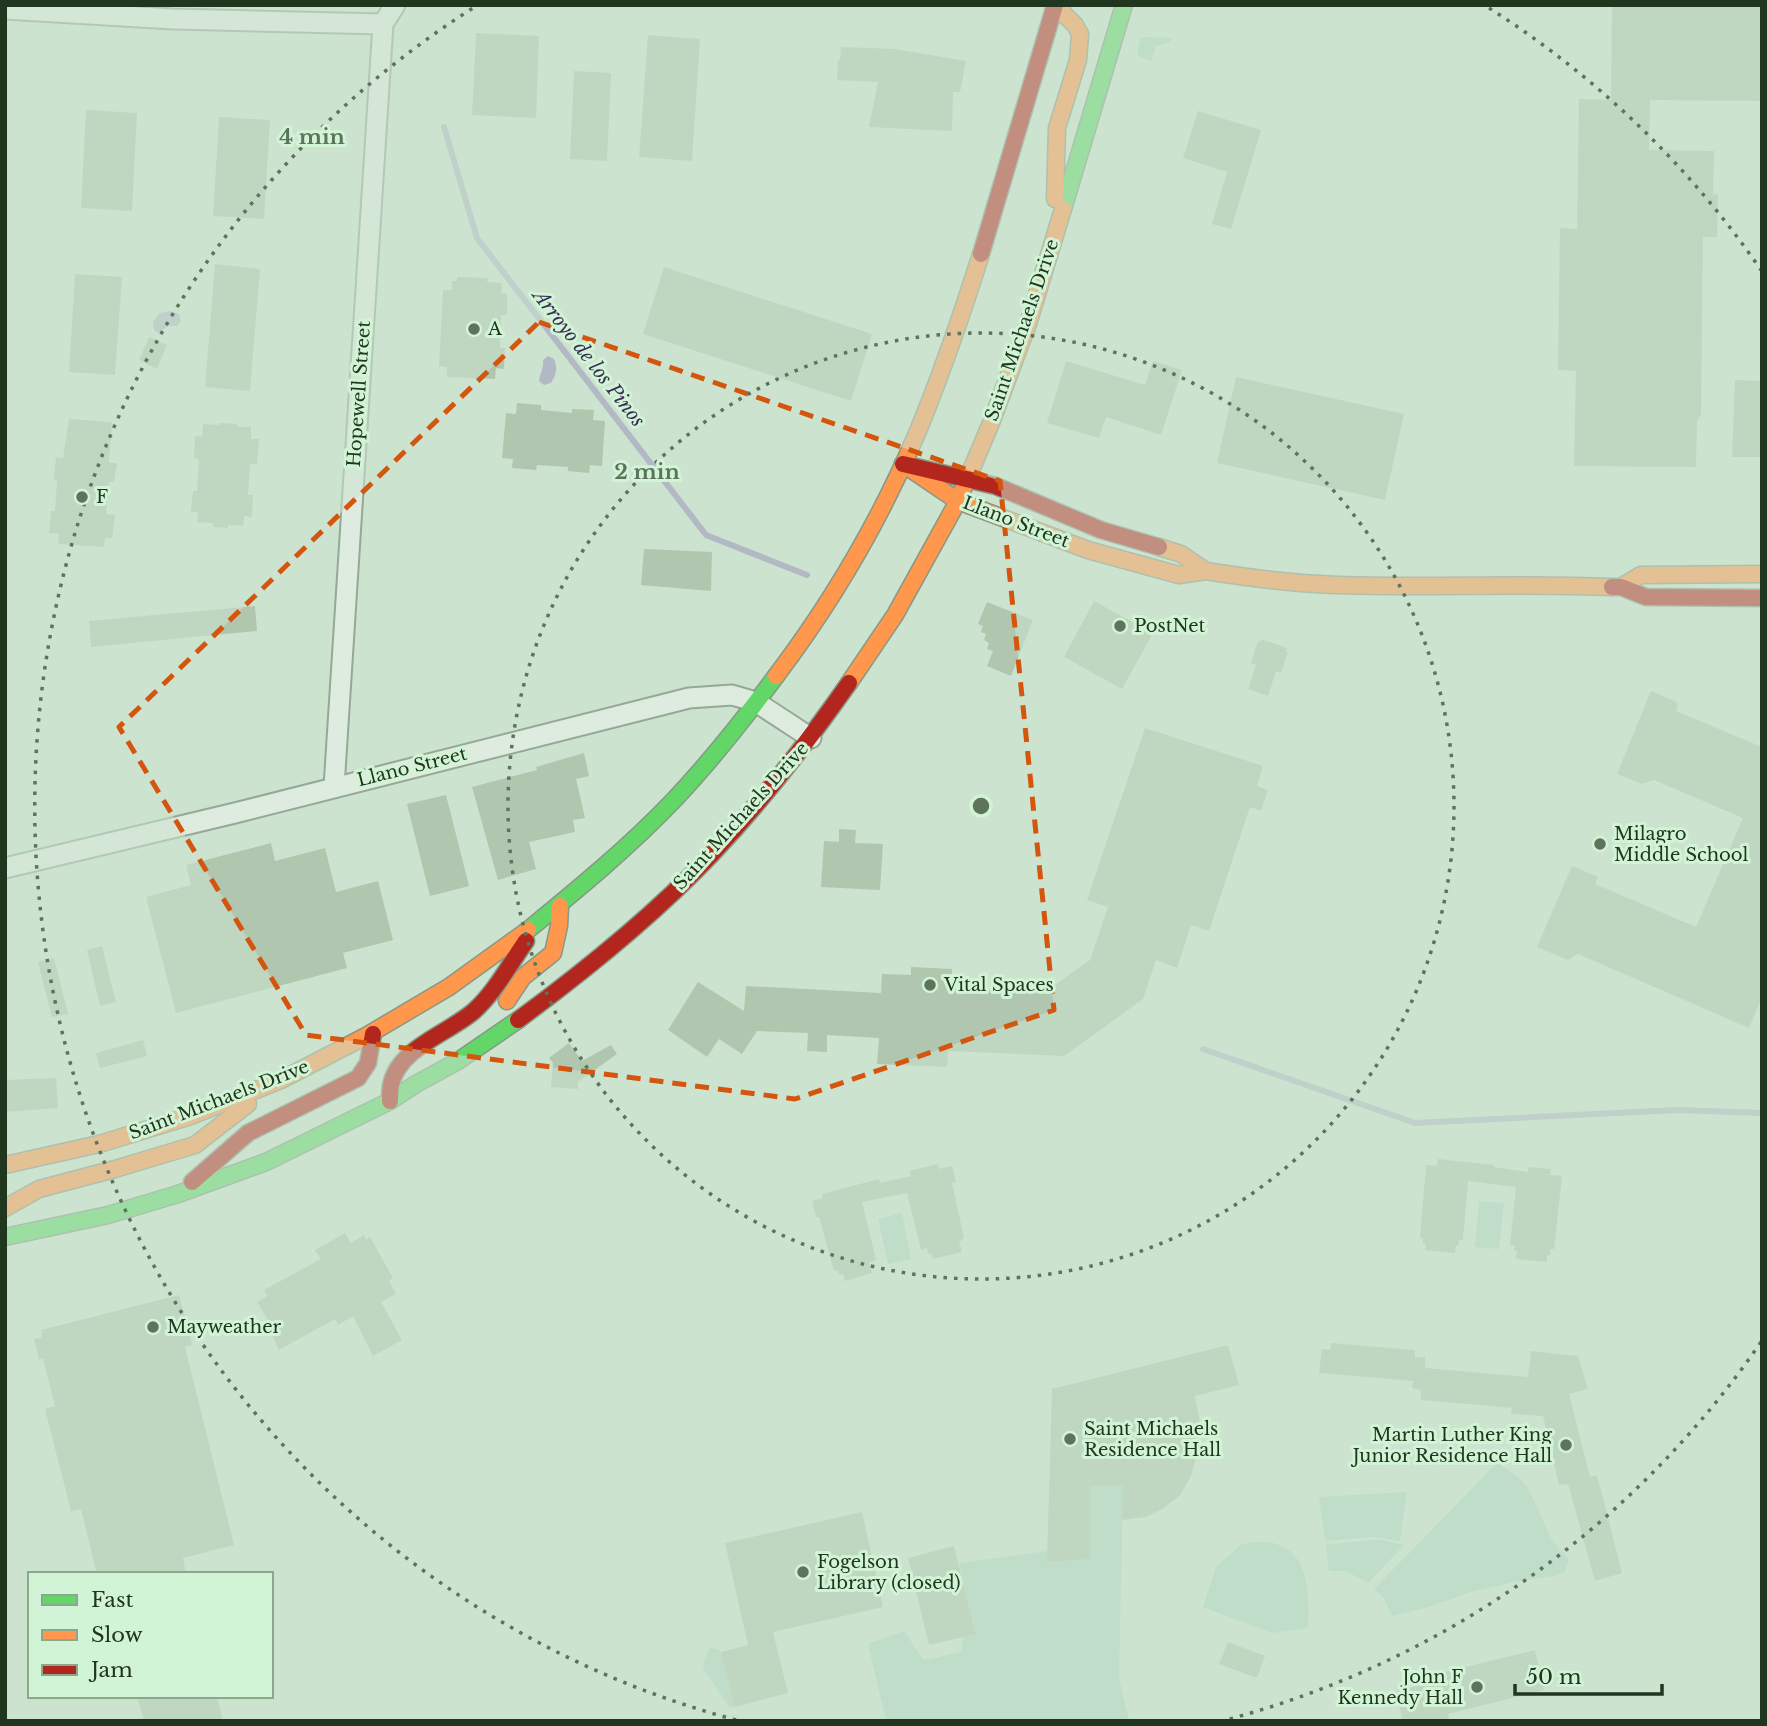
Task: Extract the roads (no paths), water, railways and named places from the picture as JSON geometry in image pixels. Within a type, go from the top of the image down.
[{"type":"main road","points":[[1054,237],[1057,128],[1079,60],[1080,45],[1080,34],[1075,25],[1055,5]]},
{"type":"main road","name":"Saint Michaels Drive","points":[[5,1165],[103,1144],[175,1122],[276,1083],[373,1034],[422,1005],[539,923],[623,850],[673,801],[756,702],[806,635],[852,559],[903,464],[955,334],[1055,5]]},
{"type":"main road","name":"Saint Michaels Drive","points":[[5,1237],[108,1215],[178,1194],[266,1162],[390,1101],[458,1061],[591,965],[711,855],[761,800],[811,738],[895,615],[958,500],[991,423],[1028,324],[1113,21],[1124,5]]},
{"type":"main road","name":"Llano Street","points":[[903,464],[996,486],[1101,530],[1181,554],[1206,571]]},
{"type":"main road","name":"Llano Street","points":[[903,464],[958,500],[1088,550],[1180,575],[1206,571],[1244,577],[1337,584],[1621,587],[1646,597],[1762,598]]},
{"type":"main road","name":"Llano Street","points":[[1621,587],[1641,575],[1762,574]]},
{"type":"main road","points":[[458,1061],[523,977],[553,953],[560,906]]},
{"type":"main road","points":[[390,1101],[389,1089],[400,1065],[413,1051],[474,1012],[539,923]]},
{"type":"main road","points":[[178,1194],[248,1133],[358,1078],[368,1067],[373,1034]]},
{"type":"main road","points":[[5,1208],[39,1189],[195,1145],[276,1083]]},
{"type":"street","name":"Hopewell Street","points":[[334,787],[383,24],[395,5]]},
{"type":"street","points":[[5,9],[90,10],[173,19],[383,24]]},
{"type":"street","name":"Llano Street","points":[[5,869],[689,698],[732,695],[756,702],[811,738]]},
{"type":"waterway","name":"Arroyo de los Pinos","points":[[444,127],[477,238],[706,535],[807,575]]},
{"type":"waterway","points":[[1203,1049],[1415,1123],[1677,1110],[1762,1113]]},
{"type":"place","name":"A","points":[[474,329]]},
{"type":"place","name":"F","points":[[82,497]]},
{"type":"place","name":"PostNet","points":[[1120,626]]},
{"type":"place","name":"Milagro Middle School","points":[[1600,844]]},
{"type":"place","name":"Vital Spaces","points":[[930,985]]},
{"type":"place","name":"Mayweather","points":[[153,1327]]},
{"type":"place","name":"Saint Michaels Residence Hall","points":[[1070,1439]]},
{"type":"place","name":"Martin Luther King Junior Residence Hall","points":[[1566,1445]]},
{"type":"place","name":"Fogelson Library (closed)","points":[[803,1572]]},
{"type":"place","name":"John F Kennedy Hall","points":[[1477,1687]]}]
